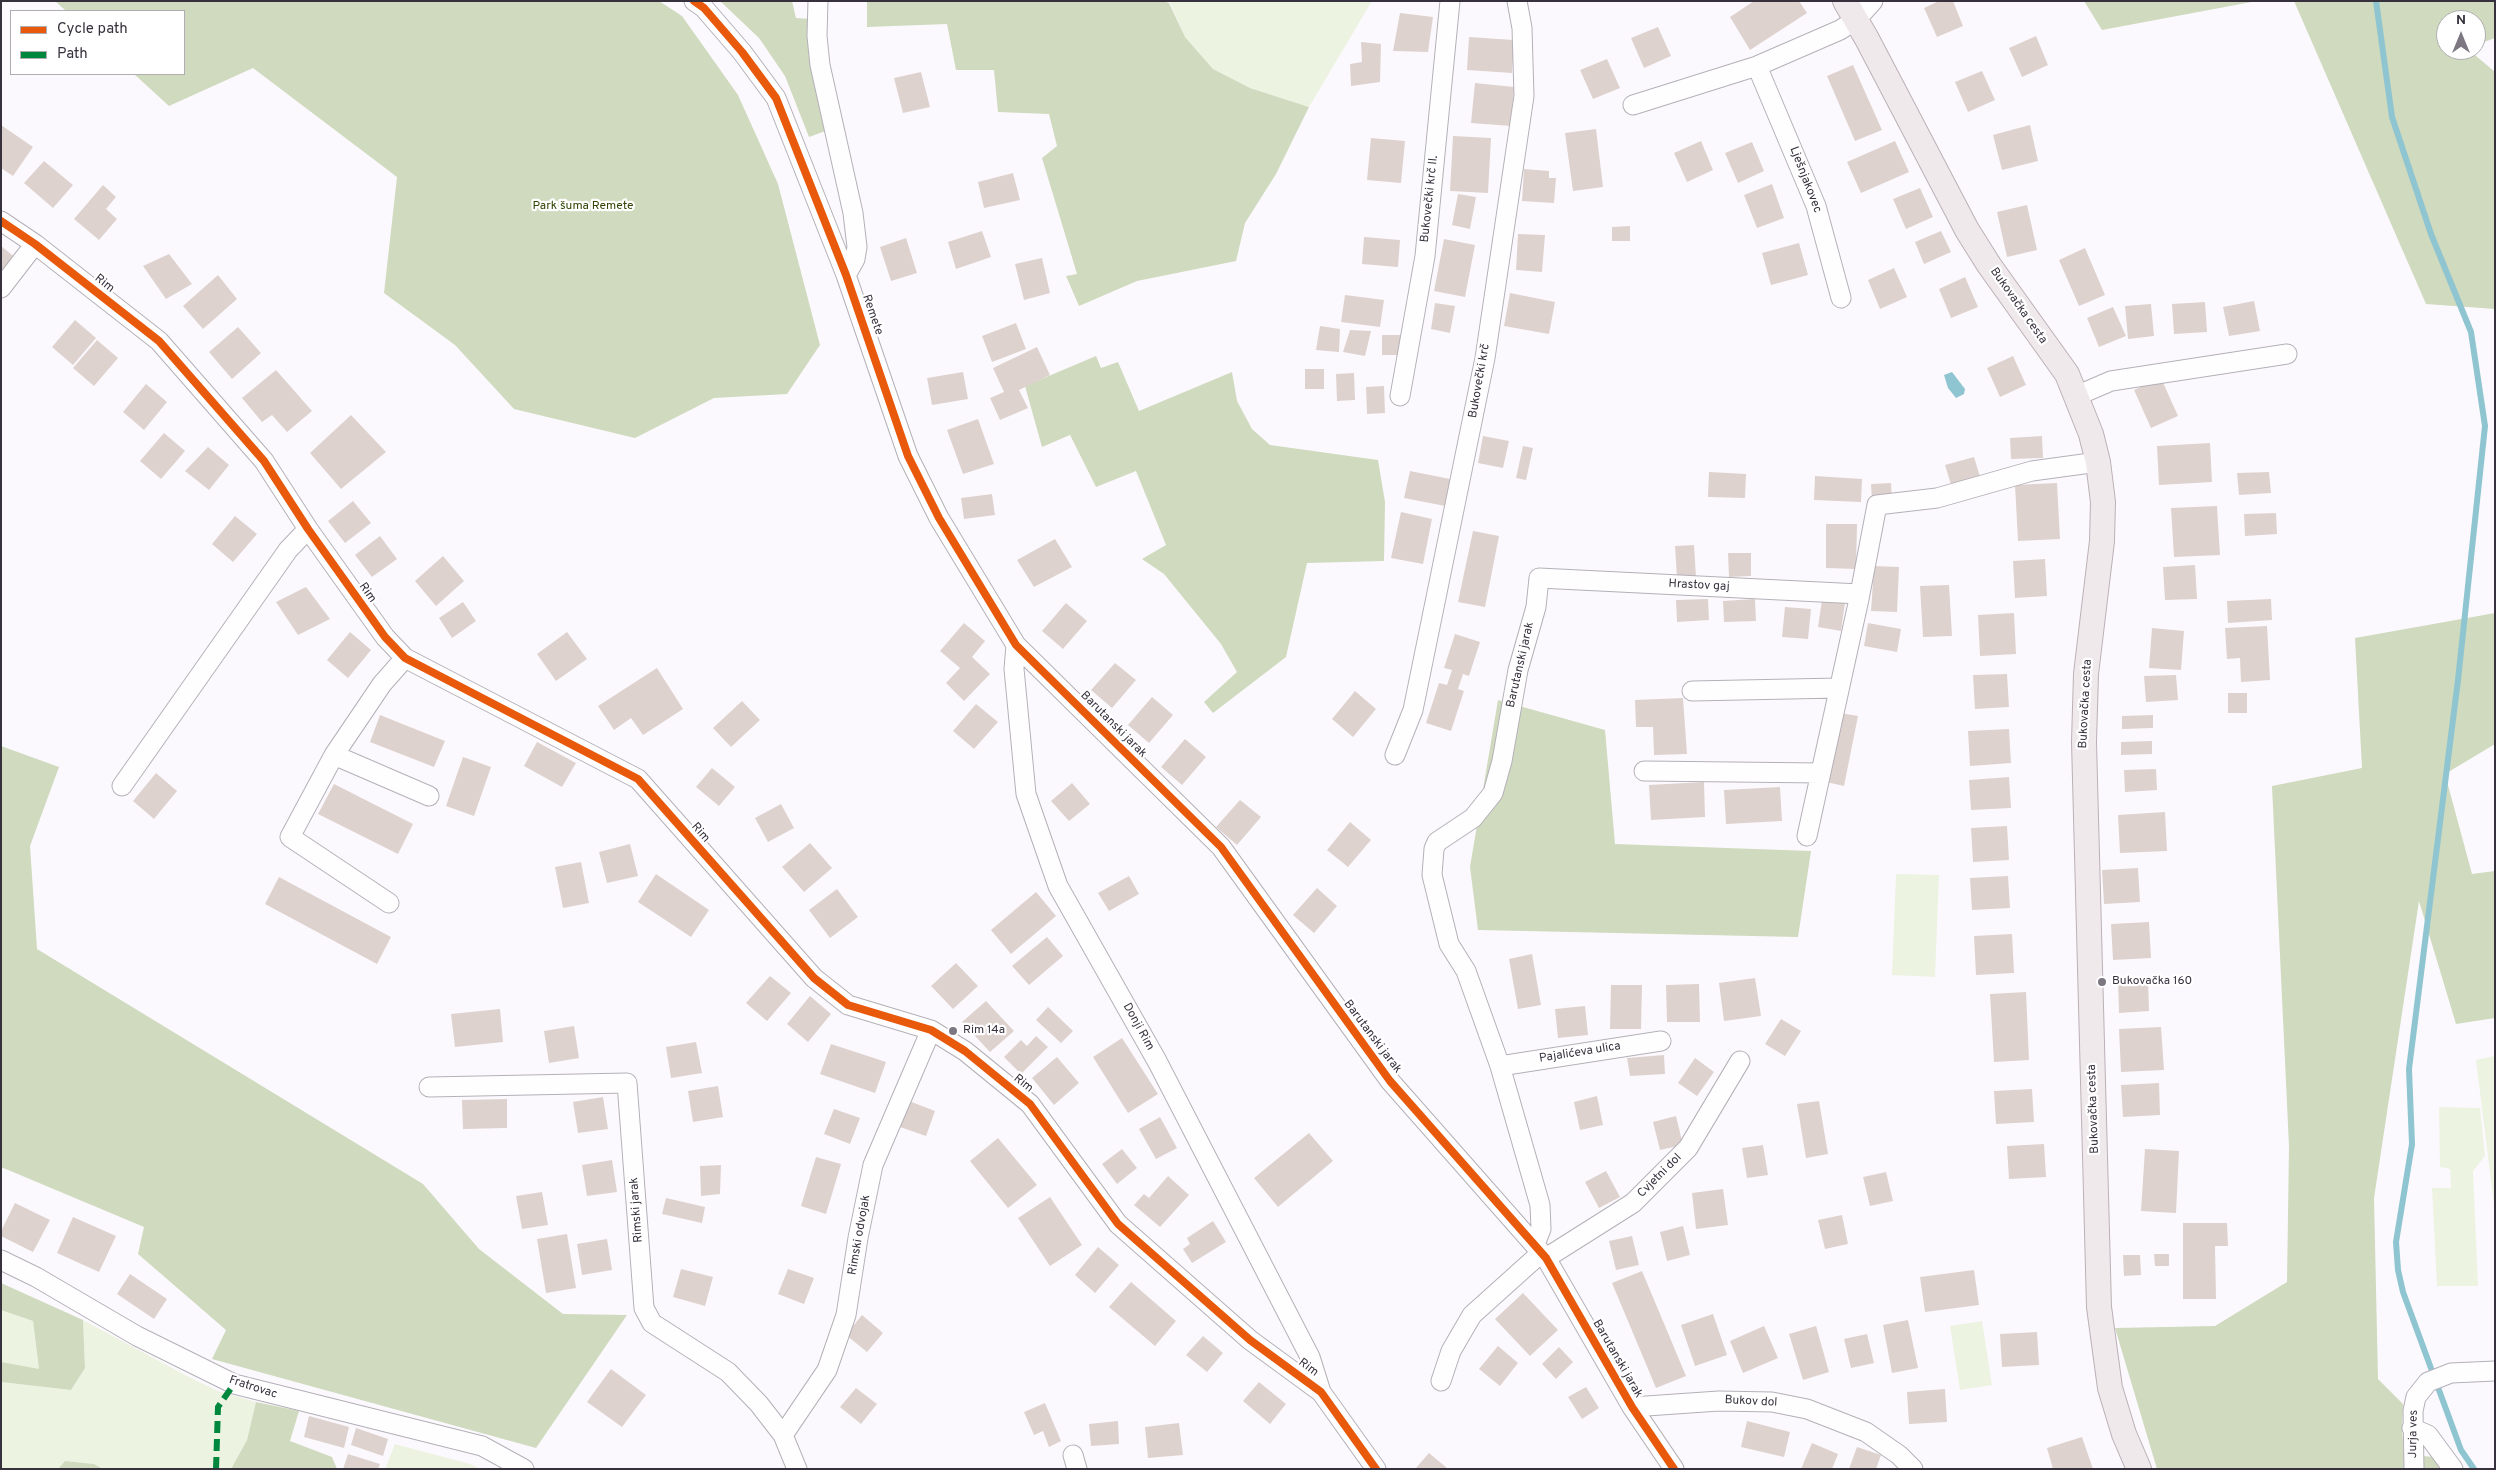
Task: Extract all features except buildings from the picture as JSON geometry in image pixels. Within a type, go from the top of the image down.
[{"type":"main road","name":"Bukovačka cesta","points":[[1850,10],[1967,230],[1989,265],[2066,374],[2091,434],[2098,462],[2103,502],[2102,541],[2087,665],[2084,742],[2099,1307],[2110,1388],[2124,1434],[2139,1469]]},
{"type":"street","name":"Remete","points":[[694,1],[704,8],[742,52],[776,98],[846,275],[908,456],[939,518],[1016,646]]},
{"type":"street","points":[[818,1],[817,36],[820,65],[853,213],[857,247],[855,259],[846,275]]},
{"type":"street","name":"Bukovečki krč II.","points":[[1400,396],[1425,256],[1450,1]]},
{"type":"street","name":"Bukovečki krč","points":[[1395,755],[1413,710],[1436,608],[1486,348],[1524,96],[1522,28],[1517,1]]},
{"type":"street","points":[[1633,106],[1757,66],[1840,30],[1850,10],[1873,1]]},
{"type":"street","name":"Lješnjakovec","points":[[1757,66],[1794,149],[1816,206],[1841,298]]},
{"type":"street","name":"Rim","points":[[1,221],[35,244],[159,341],[264,461],[308,529],[385,637],[405,658],[638,779],[814,978],[848,1005],[931,1030],[965,1051],[1030,1104],[1118,1224],[1250,1340],[1321,1392],[1376,1469]]},
{"type":"street","points":[[1,288],[35,244]]},
{"type":"street","points":[[2076,396],[2111,382],[2287,354]]},
{"type":"street","points":[[1807,836],[1860,594],[1877,505],[1937,498],[2032,471],[2098,462]]},
{"type":"street","points":[[122,786],[288,550],[308,529]]},
{"type":"street","name":"Barutanski jarak","points":[[1539,578],[1536,607],[1518,670],[1502,761],[1493,793],[1473,818],[1437,842],[1432,860],[1432,875],[1436,898],[1449,944],[1466,971],[1500,1066],[1540,1205],[1541,1252]]},
{"type":"street","name":"Hrastov gaj","points":[[1539,578],[1860,594]]},
{"type":"street","name":"Barutanski jarak","points":[[1016,646],[1221,847],[1390,1080],[1541,1252],[1632,1408],[1674,1469]]},
{"type":"street","name":"Donji Rim","points":[[1016,646],[1014,669],[1026,794],[1058,886],[1157,1061],[1310,1357],[1321,1392]]},
{"type":"street","points":[[388,903],[290,837],[334,755],[382,684],[405,658]]},
{"type":"street","points":[[1692,691],[1839,688]]},
{"type":"street","points":[[334,755],[428,796]]},
{"type":"street","points":[[1644,771],[1821,773]]},
{"type":"street","name":"Rimski odvojak","points":[[783,1435],[827,1370],[846,1315],[858,1238],[874,1165],[931,1030]]},
{"type":"street","name":"Pajalićeva ulica","points":[[1500,1066],[1661,1041]]},
{"type":"street","name":"Cvjetni dol","points":[[1441,1380],[1451,1351],[1472,1315],[1541,1252],[1634,1203],[1688,1148],[1740,1061]]},
{"type":"street","name":"Rimski jarak","points":[[428,1087],[627,1083],[644,1308],[652,1323],[728,1372],[759,1404],[783,1435],[797,1469]]},
{"type":"street","name":"Fratrovac","points":[[1,1260],[36,1277],[137,1336],[234,1384],[482,1446],[524,1469]]},
{"type":"street","name":"Jurja ves","points":[[2414,1469],[2412,1428],[2416,1397],[2433,1379],[2452,1373],[2495,1371]]},
{"type":"street","name":"Bukov dol","points":[[1632,1408],[1719,1401],[1772,1402],[1807,1409],[1866,1432],[1899,1455],[1913,1469]]},
{"type":"street","points":[[2412,1428],[2428,1435],[2453,1469]]},
{"type":"green space","name":"Park šuma Remete","points":[[55,1],[659,1],[682,16],[738,95],[778,184],[820,345],[787,394],[714,398],[635,438],[514,409],[455,345],[384,293],[397,177],[253,68],[169,106],[135,75],[185,75],[185,10],[65,10]]},
{"type":"green space","points":[[720,1],[792,1],[796,18],[811,19],[831,129],[809,137],[785,76],[759,38]]},
{"type":"green space","points":[[867,1],[1163,1],[1169,3],[1185,37],[1213,69],[1250,88],[1309,107],[1276,174],[1245,223],[1236,261],[1137,281],[1079,306],[1066,276],[1077,274],[1042,158],[1057,146],[1049,114],[998,112],[994,70],[956,70],[947,24],[867,27]]},
{"type":"green space","points":[[1169,1],[1372,1],[1309,107],[1250,88],[1213,69],[1185,37]]},
{"type":"green space","points":[[2084,1],[2257,1],[2102,30]]},
{"type":"green space","points":[[2294,1],[2495,1],[2495,38],[2486,41],[2486,10],[2436,10],[2436,60],[2481,60],[2495,72],[2495,309],[2426,304]]},
{"type":"green space","points":[[1096,356],[1101,368],[1118,362],[1139,411],[1232,372],[1237,401],[1252,429],[1270,445],[1378,460],[1385,502],[1384,561],[1307,563],[1286,657],[1213,713],[1204,702],[1237,672],[1221,644],[1164,574],[1142,559],[1166,545],[1136,471],[1096,487],[1070,435],[1042,447],[1025,386]]},
{"type":"green space","points":[[2495,613],[2495,744],[2445,774],[2472,874],[2495,871],[2495,1018],[2456,1024],[2419,901],[2374,1198],[2378,1379],[2403,1404],[2402,1429],[2405,1469],[2157,1469],[2115,1328],[2215,1326],[2287,1282],[2289,1146],[2272,786],[2362,768],[2355,638]]},
{"type":"green space","points":[[1498,700],[1605,730],[1615,844],[1811,851],[1798,937],[1478,930],[1470,867]]},
{"type":"green space","points":[[1,746],[59,767],[30,846],[37,949],[423,1184],[479,1249],[563,1314],[627,1315],[536,1448],[212,1359],[226,1330],[138,1254],[144,1227],[1,1167]]},
{"type":"green space","points":[[1896,874],[1939,875],[1935,977],[1892,975]]},
{"type":"green space","points":[[2495,1056],[2495,1213],[2476,1060]]},
{"type":"green space","points":[[2439,1107],[2480,1108],[2485,1156],[2473,1171],[2478,1286],[2437,1286],[2432,1188],[2451,1188],[2450,1169],[2440,1167]]},
{"type":"green space","points":[[1,1283],[83,1320],[85,1368],[71,1390],[1,1382],[1,1362],[39,1369],[33,1321],[1,1310]]},
{"type":"green space","points":[[1,1310],[33,1321],[39,1370],[1,1362]]},
{"type":"green space","points":[[83,1320],[218,1391],[256,1402],[247,1440],[231,1469],[103,1469],[94,1464],[65,1461],[58,1469],[1,1469],[1,1382],[71,1390],[85,1367]]},
{"type":"green space","points":[[1982,1321],[1992,1385],[1960,1390],[1950,1326]]},
{"type":"green space","points":[[256,1402],[299,1411],[290,1441],[332,1457],[337,1469],[231,1469],[247,1440]]},
{"type":"green space","points":[[395,1444],[470,1464],[480,1469],[385,1469]]},
{"type":"green space","points":[[2422,1456],[2434,1457],[2442,1469],[2422,1469]]},
{"type":"green space","points":[[65,1461],[94,1464],[103,1469],[58,1469]]},
{"type":"water","points":[[1952,372],[1965,389],[1964,394],[1956,398],[1948,388],[1944,375]]},
{"type":"waterway","points":[[2376,1],[2392,117],[2431,234],[2471,332],[2485,426],[2458,680],[2409,1069],[2412,1144],[2396,1242],[2398,1270],[2403,1292],[2461,1450],[2474,1469]]},
{"type":"marked path","points":[[216,1469],[218,1407],[234,1384]]},
{"type":"cycle path","points":[[694,1],[704,8],[742,52],[776,98],[846,275],[908,456],[939,518],[1016,645],[1221,847],[1390,1081],[1546,1258],[1632,1407],[1674,1469]]},
{"type":"cycle path","points":[[1,221],[35,244],[159,341],[264,461],[308,529],[385,637],[405,658],[638,779],[814,978],[848,1005],[931,1030],[965,1051],[1030,1104],[1118,1224],[1250,1340],[1321,1392],[1376,1469]]},
{"type":"place","name":"Bukovačka 160","points":[[2102,982]]},
{"type":"place","name":"Rim 14a","points":[[953,1031]]}]
